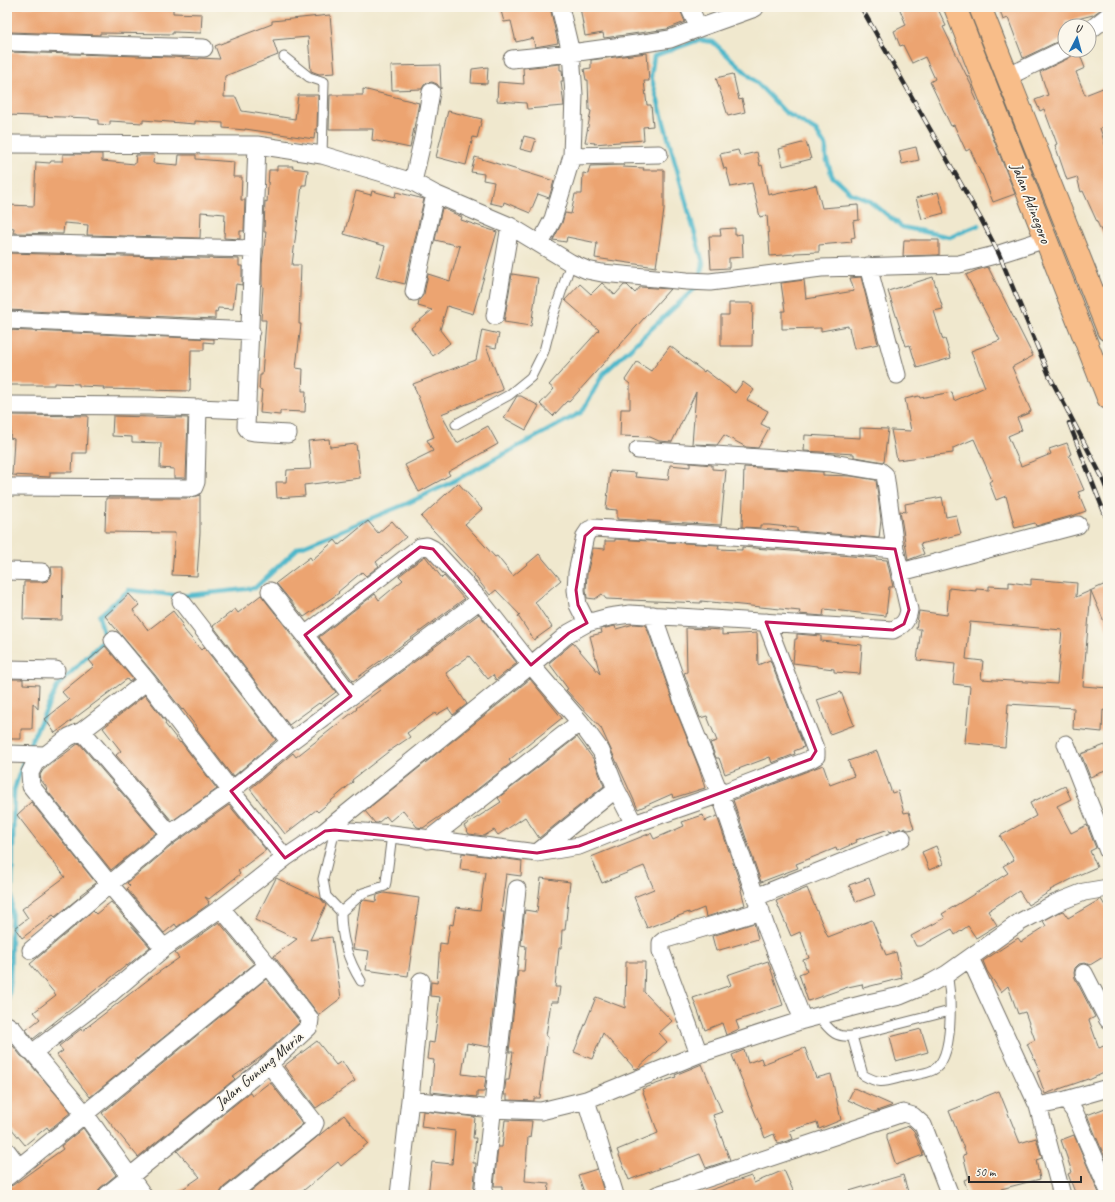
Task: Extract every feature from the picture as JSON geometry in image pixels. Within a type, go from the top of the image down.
[{"type":"highway","name":"Jalan Adinegoro","points":[[955,7],[1108,398]]},
{"type":"highway","name":"Jalan Adinegoro","points":[[980,7],[1108,330]]},
{"type":"street","points":[[540,244],[552,219],[572,156],[574,95],[571,53],[560,7]]},
{"type":"street","points":[[689,7],[699,28]]},
{"type":"street","points":[[512,59],[571,53],[670,39],[755,8]]},
{"type":"street","points":[[1097,25],[1108,16]]},
{"type":"street","points":[[7,42],[204,48]]},
{"type":"street","points":[[1007,77],[1057,53]]},
{"type":"street","points":[[413,182],[431,92]]},
{"type":"street","points":[[7,144],[257,145],[322,155],[413,182],[435,194],[510,226],[571,263],[587,270],[602,273],[687,281],[710,282],[821,268],[959,264],[999,254],[1046,239]]},
{"type":"street","points":[[257,145],[251,331],[246,427],[249,431],[254,432],[288,434]]},
{"type":"street","points":[[572,156],[659,154]]},
{"type":"street","points":[[414,292],[435,194]]},
{"type":"street","points":[[495,316],[510,226]]},
{"type":"street","points":[[7,243],[254,249]]},
{"type":"street","points":[[868,266],[897,375]]},
{"type":"street","points":[[7,320],[251,331]]},
{"type":"street","points":[[7,405],[246,410]]},
{"type":"street","points":[[7,487],[194,487],[196,482],[198,408]]},
{"type":"street","points":[[32,1051],[36,1050],[55,1037],[110,994],[164,948],[221,908],[286,858],[330,830],[569,633],[587,623],[609,617],[630,614],[893,630],[904,624],[908,618],[909,610],[895,549],[885,475],[880,471],[805,461],[638,450]]},
{"type":"street","points":[[901,572],[1078,526]]},
{"type":"street","points":[[587,623],[578,605],[576,590],[577,573],[585,536],[589,530],[594,528],[748,537],[895,549]]},
{"type":"street","points":[[305,635],[420,547],[427,546],[433,549],[480,600],[531,665],[580,722],[601,751],[616,789],[634,824]]},
{"type":"street","points":[[7,571],[42,572]]},
{"type":"street","points":[[270,591],[351,696]]},
{"type":"street","points":[[32,950],[170,834],[231,791],[290,742],[480,600]]},
{"type":"street","points":[[181,601],[290,742]]},
{"type":"street","points":[[653,615],[686,710],[720,794],[759,904],[810,1018]]},
{"type":"street","points":[[330,830],[392,834],[428,840],[537,853],[579,846],[634,824],[720,794],[811,759],[816,756],[816,751],[766,622]]},
{"type":"street","points":[[114,640],[147,680],[231,791],[286,858]]},
{"type":"street","points":[[7,669],[56,670]]},
{"type":"street","points":[[147,680],[82,731],[26,754],[35,763],[30,773],[31,786],[110,885],[164,948]]},
{"type":"street","points":[[428,840],[580,722]]},
{"type":"street","points":[[82,731],[170,834]]},
{"type":"street","points":[[1066,744],[1108,851]]},
{"type":"street","points":[[537,853],[616,789]]},
{"type":"street","points":[[699,1054],[661,951],[660,943],[666,939],[759,904],[902,838]]},
{"type":"street","points":[[410,1100],[492,1109],[541,1111],[586,1100],[699,1054],[810,1018],[900,996],[931,983],[947,974],[1020,922],[1056,902],[1084,892],[1108,888]]},
{"type":"street","points":[[482,1195],[517,889]]},
{"type":"street","name":"Jalan Gunung Muria","points":[[107,1195],[268,1064],[309,1027],[310,1019],[268,964],[221,908]]},
{"type":"street","points":[[970,958],[1038,1106],[1062,1195]]},
{"type":"street","points":[[7,1151],[13,1172],[268,964]]},
{"type":"street","points":[[1084,973],[1108,1020]]},
{"type":"street","points":[[399,1195],[410,1100],[421,981]]},
{"type":"street","points":[[10,1027],[85,1114],[143,1195]]},
{"type":"street","points":[[230,1195],[312,1129],[315,1123],[268,1064]]},
{"type":"street","points":[[1038,1106],[1108,1088]]},
{"type":"street","points":[[586,1100],[615,1195]]},
{"type":"street","points":[[1066,1100],[1074,1111],[1108,1189]]},
{"type":"street","points":[[657,1195],[902,1113],[913,1116],[923,1126],[950,1195]]},
{"type":"lane","points":[[284,57],[309,77],[324,82],[322,155]]},
{"type":"lane","points":[[456,424],[508,395],[531,377],[544,351],[553,316],[571,263]]},
{"type":"lane","points":[[330,830],[323,880],[326,896],[341,912],[341,925],[345,946],[352,967],[361,981]]},
{"type":"lane","points":[[341,912],[363,893],[385,886],[392,834]]},
{"type":"lane","points":[[852,1036],[863,1075],[874,1082],[884,1082],[934,1070],[942,1061],[950,1035],[950,989],[947,974]]},
{"type":"lane","points":[[810,1018],[834,1034],[844,1037],[950,1011]]},
{"type":"highlighted area","points":[[594,528],[895,549],[909,610],[904,624],[893,630],[766,622],[816,751],[811,759],[579,846],[537,853],[335,830],[325,831],[285,858],[231,791],[351,696],[305,635],[420,547],[433,549],[531,665],[569,633],[587,623],[578,605],[576,590],[585,536]]},
{"type":"building","points":[[11,7],[173,7],[173,13],[202,14],[201,33],[100,33],[100,35],[9,32]]},
{"type":"building","points":[[500,7],[550,7],[558,43],[535,47],[533,38],[516,42],[511,21],[504,22]]},
{"type":"building","points":[[580,7],[615,7],[616,11],[641,7],[679,7],[685,22],[667,29],[604,38],[603,33],[585,36]]},
{"type":"building","points":[[899,7],[937,7],[946,26],[943,27],[974,91],[973,92],[986,120],[1015,194],[993,202],[970,149],[966,151],[954,125],[951,126],[930,82],[935,79],[925,57],[912,63],[903,45],[900,46],[894,31],[906,25]]},
{"type":"building","points":[[999,7],[1104,7],[1093,15],[1081,18],[1057,18],[1057,42],[1023,58],[1008,18],[1003,20]]},
{"type":"building","points":[[330,15],[335,73],[319,74],[311,71],[308,37],[273,40],[278,55],[225,76],[224,97],[236,97],[242,111],[295,119],[298,95],[318,95],[317,129],[315,129],[314,139],[245,129],[223,128],[223,123],[195,121],[195,124],[143,120],[143,123],[110,121],[110,125],[98,124],[98,120],[90,118],[7,115],[8,52],[220,59],[215,46],[272,24],[272,21]]},
{"type":"building","points":[[647,53],[649,81],[644,81],[647,105],[651,105],[653,126],[643,127],[644,140],[594,144],[595,143],[585,142],[591,111],[589,110],[588,80],[586,80],[584,69],[591,68],[591,60]]},
{"type":"building","points":[[1069,58],[1081,58],[1085,68],[1076,72],[1085,95],[1108,86],[1108,125],[1100,128],[1108,154],[1108,246],[1083,191],[1081,192],[1077,177],[1067,180],[1055,145],[1057,144],[1044,109],[1040,111],[1035,100],[1048,95],[1040,72]]},
{"type":"building","points":[[560,64],[560,70],[562,70],[563,81],[561,81],[564,106],[527,109],[526,103],[497,101],[498,82],[524,84],[523,68]]},
{"type":"building","points":[[440,65],[441,89],[437,84],[432,82],[424,85],[422,89],[392,90],[391,66]]},
{"type":"building","points":[[488,67],[487,84],[471,83],[472,69]]},
{"type":"building","points":[[733,74],[739,100],[742,99],[745,112],[728,116],[716,78]]},
{"type":"building","points":[[363,89],[419,103],[410,148],[372,140],[373,129],[329,129],[330,95],[363,95]]},
{"type":"building","points":[[448,111],[482,119],[477,138],[473,137],[466,165],[436,157]]},
{"type":"building","points":[[524,136],[536,139],[532,152],[520,149]]},
{"type":"building","points":[[806,142],[811,159],[783,166],[779,149]]},
{"type":"building","points":[[916,147],[919,160],[902,164],[899,151]]},
{"type":"building","points":[[738,150],[740,156],[757,152],[760,166],[762,165],[768,194],[771,193],[772,195],[816,185],[822,208],[858,205],[859,220],[853,221],[855,237],[851,238],[852,242],[819,245],[819,252],[770,256],[767,215],[760,217],[752,183],[731,187],[726,168],[724,169],[720,154]]},
{"type":"building","points":[[63,154],[102,154],[102,161],[135,164],[136,155],[154,155],[153,163],[178,165],[179,155],[196,155],[196,159],[234,162],[233,177],[242,177],[241,200],[245,200],[244,231],[240,231],[240,239],[224,238],[225,214],[201,212],[200,238],[87,235],[88,225],[64,223],[63,234],[13,233],[14,228],[7,227],[7,205],[34,206],[36,162],[50,163],[51,161],[63,161]]},
{"type":"building","points":[[475,157],[554,181],[549,198],[538,194],[530,213],[504,202],[503,206],[490,203],[494,182],[483,180],[484,174],[471,172]]},
{"type":"building","points":[[624,165],[623,167],[644,168],[643,170],[664,170],[664,210],[656,267],[595,258],[597,243],[567,237],[566,242],[553,240],[562,223],[565,213],[571,214],[575,194],[582,194],[583,173],[588,174],[590,166]]},
{"type":"building","points":[[277,166],[293,166],[292,168],[308,170],[306,185],[302,185],[292,265],[301,265],[299,324],[301,324],[296,368],[303,369],[302,391],[306,391],[305,412],[280,411],[280,415],[260,413],[262,390],[259,389],[260,375],[262,375],[266,320],[261,320],[263,286],[262,264],[266,232],[264,232],[265,201],[267,202],[269,170],[277,170]]},
{"type":"building","points":[[356,191],[371,195],[372,191],[395,197],[396,192],[424,199],[405,284],[376,277],[385,246],[344,234]]},
{"type":"building","points":[[938,192],[944,213],[922,219],[916,198]]},
{"type":"building","points":[[442,208],[462,217],[461,220],[497,232],[473,314],[447,306],[440,330],[450,343],[433,356],[411,328],[432,310],[418,306],[419,300],[424,294],[428,274],[450,281],[460,246],[435,240]]},
{"type":"building","points":[[735,228],[735,235],[742,234],[743,257],[729,258],[729,268],[711,269],[709,236],[721,236],[720,229]]},
{"type":"building","points":[[904,240],[939,240],[939,255],[903,256]]},
{"type":"building","points":[[7,253],[239,259],[239,266],[242,266],[242,285],[236,284],[233,309],[218,308],[217,312],[215,311],[215,319],[7,310]]},
{"type":"building","points":[[988,267],[1033,356],[1012,367],[1031,411],[1017,418],[1022,430],[1008,436],[1021,466],[1051,454],[1049,449],[1067,443],[1071,454],[1069,455],[1084,490],[1078,492],[1086,511],[1036,526],[1035,523],[1015,528],[1006,496],[996,500],[989,482],[992,480],[974,439],[953,448],[953,453],[897,460],[891,430],[911,431],[905,399],[919,396],[920,398],[952,392],[954,401],[985,387],[971,351],[1000,340],[966,275]]},
{"type":"building","points":[[512,274],[538,278],[531,326],[504,322]]},
{"type":"building","points":[[861,277],[878,344],[854,349],[848,326],[821,331],[821,328],[782,329],[782,311],[785,311],[781,283],[804,280],[806,299],[854,291],[850,278]]},
{"type":"building","points":[[933,277],[943,309],[934,311],[943,340],[945,339],[951,358],[917,368],[910,345],[906,346],[888,291]]},
{"type":"building","points":[[602,283],[615,295],[624,285],[627,285],[635,293],[640,287],[670,289],[569,402],[567,401],[553,416],[540,404],[554,389],[549,385],[599,330],[565,300],[580,284],[591,294]]},
{"type":"building","points":[[729,303],[753,303],[752,346],[721,346],[721,315],[729,315]]},
{"type":"building","points":[[7,330],[214,339],[214,343],[204,342],[204,350],[191,350],[190,391],[103,389],[104,387],[54,383],[54,385],[7,385]]},
{"type":"building","points":[[482,330],[499,334],[496,348],[486,346],[503,390],[441,414],[457,443],[488,426],[498,444],[448,472],[450,475],[419,492],[405,465],[433,451],[427,440],[434,437],[413,384],[476,360]]},
{"type":"building","points":[[670,346],[735,393],[743,382],[754,390],[747,400],[768,411],[761,424],[769,428],[758,448],[746,447],[724,435],[717,445],[692,444],[696,392],[672,442],[659,441],[650,437],[620,436],[621,409],[630,409],[630,384],[625,380],[637,362],[651,371]]},
{"type":"building","points":[[517,396],[521,396],[539,406],[526,430],[504,418]]},
{"type":"building","points":[[12,415],[88,416],[86,453],[73,453],[72,472],[50,472],[50,477],[12,475],[14,439],[10,438]]},
{"type":"building","points":[[113,416],[188,418],[186,478],[174,478],[174,469],[160,468],[161,443],[132,442],[132,437],[112,436]]},
{"type":"building","points":[[860,428],[888,429],[884,462],[854,457],[854,454],[804,451],[805,435],[860,438]]},
{"type":"building","points":[[329,439],[330,447],[356,444],[360,478],[304,485],[305,496],[277,498],[276,482],[286,482],[287,470],[311,469],[308,441]]},
{"type":"building","points":[[690,463],[712,465],[712,469],[726,470],[721,525],[617,519],[617,510],[606,509],[610,471],[636,473],[635,477],[668,480],[670,465],[690,467]]},
{"type":"building","points":[[744,467],[823,472],[823,475],[851,476],[876,480],[881,520],[879,538],[797,531],[797,528],[769,525],[760,525],[760,528],[742,527]]},
{"type":"building","points":[[458,483],[482,509],[465,524],[495,557],[497,556],[513,576],[539,554],[561,580],[535,602],[552,627],[534,640],[518,616],[520,615],[496,590],[490,595],[469,569],[421,517]]},
{"type":"building","points":[[200,495],[200,533],[197,576],[172,575],[175,533],[105,532],[106,498],[188,498]]},
{"type":"building","points":[[942,497],[946,517],[956,515],[961,534],[920,544],[924,554],[908,560],[900,511],[906,512],[905,504]]},
{"type":"building","points":[[368,521],[378,533],[392,521],[406,537],[376,562],[379,566],[366,576],[362,572],[338,592],[339,593],[304,617],[276,583],[310,557],[312,560],[335,540],[339,545]]},
{"type":"building","points":[[615,539],[719,545],[718,549],[742,550],[742,547],[876,558],[887,560],[893,587],[889,587],[886,616],[824,609],[823,616],[799,614],[800,611],[701,601],[701,603],[606,599],[602,594],[595,599],[587,598],[587,574],[593,548],[605,549],[605,541],[615,541]]},
{"type":"building","points":[[425,556],[442,578],[444,576],[464,599],[353,681],[319,637],[375,594],[379,600],[403,580],[399,576]]},
{"type":"building","points":[[51,567],[63,567],[62,620],[23,619],[24,582],[47,581],[52,573]]},
{"type":"building","points":[[1031,579],[1077,583],[1076,597],[1108,583],[1108,631],[1091,591],[1083,686],[1108,688],[1106,711],[1103,710],[1102,732],[1073,729],[1074,708],[1008,704],[1005,747],[965,743],[970,686],[953,684],[955,664],[917,660],[921,629],[916,629],[919,611],[947,615],[949,588],[976,591],[976,589],[989,590],[989,586],[1009,587],[1009,582],[1031,585]],"holes":[[[970,622],[1062,630],[1057,684],[981,679],[983,661],[966,659]]]},
{"type":"building","points":[[129,594],[139,605],[133,610],[148,630],[173,611],[183,624],[181,626],[201,650],[204,647],[276,740],[233,777],[183,709],[182,710],[155,675],[105,616]]},
{"type":"building","points":[[261,595],[336,692],[289,725],[213,626],[235,609],[238,613]]},
{"type":"building","points":[[479,614],[517,663],[496,680],[493,675],[488,679],[469,656],[446,673],[467,704],[453,715],[448,708],[436,715],[435,713],[407,733],[410,737],[352,780],[353,782],[318,812],[316,810],[285,834],[250,789],[293,753],[296,757],[380,690],[379,688]]},
{"type":"building","points":[[634,624],[646,625],[705,788],[673,798],[672,794],[638,809],[601,728],[566,690],[568,689],[549,663],[573,643],[600,674],[590,636],[602,633],[601,629],[615,626],[616,629]]},
{"type":"building","points":[[686,628],[722,630],[722,635],[757,633],[758,665],[770,660],[804,747],[794,751],[795,754],[772,763],[770,757],[725,774],[719,758],[716,758],[710,743],[717,741],[707,716],[700,718],[684,673],[687,672]]},
{"type":"building","points":[[797,634],[821,636],[821,641],[862,645],[860,674],[834,672],[834,669],[793,663],[795,639],[797,639]]},
{"type":"building","points":[[105,646],[133,679],[129,682],[127,679],[55,733],[45,719],[69,700],[62,692],[94,666],[89,660]]},
{"type":"building","points":[[7,679],[23,679],[23,684],[39,685],[38,709],[33,703],[32,729],[21,729],[21,739],[7,739]]},
{"type":"building","points":[[530,679],[562,718],[509,760],[511,763],[457,805],[423,828],[417,827],[403,810],[390,821],[386,816],[378,823],[375,823],[365,811]]},
{"type":"building","points":[[841,692],[854,725],[830,734],[817,700]]},
{"type":"building","points":[[145,695],[166,722],[165,724],[180,743],[181,742],[217,789],[172,821],[116,755],[121,751],[103,728]]},
{"type":"building","points":[[577,737],[594,760],[604,786],[539,838],[525,817],[498,835],[494,830],[484,836],[469,834],[464,826],[501,802],[498,798]]},
{"type":"building","points":[[79,743],[156,833],[111,870],[46,789],[47,788],[41,780],[40,775],[43,770]]},
{"type":"building","points":[[1105,745],[1108,753],[1108,770],[1090,777],[1081,754]]},
{"type":"building","points":[[877,751],[892,793],[898,791],[904,813],[909,812],[914,829],[908,830],[904,828],[890,832],[889,829],[856,840],[857,842],[837,851],[836,848],[796,864],[798,868],[761,882],[733,800],[823,765],[830,785],[854,776],[848,761]]},
{"type":"building","points":[[1065,786],[1071,799],[1057,806],[1071,833],[1087,825],[1096,848],[1090,851],[1097,867],[1050,890],[1051,891],[1028,905],[1019,891],[988,911],[997,925],[976,938],[968,926],[955,935],[952,929],[921,946],[916,946],[911,936],[945,918],[942,914],[1008,873],[1003,866],[1014,860],[1000,836],[1036,816],[1030,803]]},
{"type":"building","points":[[31,802],[96,883],[55,917],[53,915],[22,938],[15,928],[28,918],[22,909],[65,877],[17,815]]},
{"type":"building","points":[[229,805],[266,850],[238,871],[240,874],[209,899],[205,897],[209,904],[177,927],[175,924],[164,933],[127,889],[130,886],[127,883],[176,842]]},
{"type":"building","points":[[703,815],[705,821],[717,816],[742,889],[745,905],[706,917],[704,908],[647,928],[634,897],[654,889],[644,866],[602,883],[591,857],[651,833],[654,839],[684,826],[682,822]]},
{"type":"building","points":[[936,846],[943,864],[929,870],[922,852]]},
{"type":"building","points":[[462,853],[522,861],[521,876],[506,874],[501,912],[504,912],[489,1047],[467,1043],[462,1074],[486,1077],[484,1092],[477,1092],[477,1097],[431,1092],[434,1060],[427,1059],[429,1042],[434,1043],[440,997],[430,996],[431,982],[437,983],[440,943],[447,944],[450,924],[453,925],[456,907],[480,910],[485,872],[460,869]]},
{"type":"building","points":[[276,878],[321,899],[326,905],[310,940],[332,937],[341,998],[319,1015],[274,956],[297,939],[255,920]]},
{"type":"building","points":[[541,878],[570,882],[565,930],[562,930],[561,948],[559,948],[555,987],[560,987],[558,1002],[551,1002],[540,1098],[534,1098],[534,1101],[507,1100],[507,1095],[504,1095],[506,1080],[509,1080],[513,1052],[509,1052],[518,971],[524,971],[526,946],[521,945],[524,916],[525,910],[537,912]]},
{"type":"building","points":[[869,878],[875,895],[856,902],[849,885]]},
{"type":"building","points":[[807,888],[828,937],[872,920],[886,955],[896,952],[902,978],[863,988],[862,984],[848,987],[808,1001],[799,974],[807,971],[803,960],[809,958],[800,932],[791,936],[776,901]]},
{"type":"building","points":[[384,893],[419,898],[408,976],[366,970],[369,951],[353,949],[360,904],[364,900],[376,902],[377,895]]},
{"type":"building","points":[[1101,899],[1108,911],[1108,954],[1090,965],[1085,963],[1079,964],[1075,968],[1074,973],[1075,978],[1095,1017],[1089,1020],[1099,1048],[1108,1044],[1108,1071],[1089,1080],[1088,1079],[1045,1094],[1037,1072],[1040,1071],[1027,1044],[1035,1040],[1025,1012],[1018,1014],[1008,986],[1001,992],[987,971],[983,961],[1018,938],[1021,942],[1046,926],[1043,921],[1060,912],[1063,911],[1068,918]]},
{"type":"building","points":[[111,902],[150,947],[33,1039],[26,1030],[40,1019],[34,1012],[56,995],[30,964],[93,911],[96,914]]},
{"type":"building","points":[[219,922],[254,964],[90,1097],[57,1055],[63,1051],[59,1046],[81,1029],[82,1031],[149,979],[179,958],[175,953]]},
{"type":"building","points":[[754,923],[758,939],[716,951],[712,936]]},
{"type":"building","points":[[768,961],[783,1005],[736,1021],[739,1029],[726,1035],[722,1023],[705,1030],[693,998],[731,985],[727,975]]},
{"type":"building","points":[[626,962],[645,962],[644,992],[672,1021],[659,1033],[667,1042],[635,1069],[603,1033],[592,1059],[574,1052],[596,997],[625,1008]]},
{"type":"building","points":[[266,979],[300,1022],[265,1054],[233,1077],[235,1079],[138,1157],[102,1113]]},
{"type":"building","points":[[921,1029],[928,1052],[896,1061],[890,1037]]},
{"type":"building","points":[[317,1041],[336,1065],[342,1061],[355,1081],[316,1108],[284,1066]]},
{"type":"building","points":[[10,1042],[71,1112],[49,1130],[47,1127],[25,1145],[7,1123],[7,1045]]},
{"type":"building","points":[[805,1048],[816,1078],[831,1074],[841,1120],[819,1129],[817,1122],[790,1131],[793,1139],[778,1144],[774,1134],[765,1138],[732,1055],[744,1050],[748,1063],[761,1058],[763,1064]]},
{"type":"building","points":[[702,1064],[722,1112],[713,1115],[730,1160],[706,1168],[700,1154],[629,1180],[617,1150],[658,1133],[642,1089],[676,1077],[675,1075]]},
{"type":"building","points":[[270,1082],[303,1124],[224,1187],[220,1195],[174,1195],[200,1177],[177,1151],[248,1094],[250,1093],[252,1096]]},
{"type":"building","points":[[854,1088],[892,1105],[874,1112],[848,1100]]},
{"type":"building","points":[[999,1091],[1020,1143],[1036,1138],[1042,1158],[1036,1160],[1040,1179],[1001,1189],[1003,1195],[969,1195],[964,1180],[969,1178],[963,1155],[966,1154],[949,1111]]},
{"type":"building","points":[[1108,1107],[1108,1159],[1106,1160],[1087,1115]]},
{"type":"building","points":[[423,1111],[475,1117],[473,1138],[476,1138],[473,1163],[476,1163],[473,1195],[428,1195],[432,1162],[452,1164],[455,1131],[421,1127]]},
{"type":"building","points":[[344,1115],[368,1143],[341,1166],[338,1162],[298,1195],[246,1195]]},
{"type":"building","points":[[505,1120],[532,1121],[530,1138],[528,1137],[525,1181],[549,1183],[548,1195],[528,1195],[502,1192],[502,1186],[494,1186],[498,1147],[502,1147]]},
{"type":"building","points":[[909,1126],[914,1131],[923,1155],[896,1165],[887,1139],[887,1134]]},
{"type":"building","points":[[83,1128],[116,1175],[100,1188],[97,1195],[7,1195],[7,1187],[13,1185],[63,1149],[61,1146]]},
{"type":"building","points":[[1074,1135],[1100,1195],[1076,1195],[1068,1174],[1072,1172],[1061,1140]]},
{"type":"building","points":[[597,1169],[605,1195],[585,1195],[578,1175]]},
{"type":"building","points":[[784,1170],[795,1195],[702,1195],[702,1193],[751,1176],[754,1183]]},
{"type":"building","points":[[903,1175],[909,1195],[847,1195],[846,1192]]},
{"type":"waterway","points":[[700,278],[703,263],[651,76],[654,56],[699,40],[713,42],[754,80],[785,112],[816,131],[826,147],[826,157],[832,176],[851,193],[869,200],[902,227],[950,237],[979,225]]},
{"type":"waterway","points":[[26,752],[58,685],[105,639],[99,616],[129,590],[182,596],[255,588],[298,548],[406,504],[452,482],[582,412],[603,374],[697,285]]},
{"type":"waterway","points":[[7,1007],[10,986],[14,790],[24,759]]},
{"type":"railway","points":[[861,7],[982,221],[999,254],[1049,375],[1101,475],[1108,493]]},
{"type":"railway","points":[[1069,423],[1108,522]]}]
